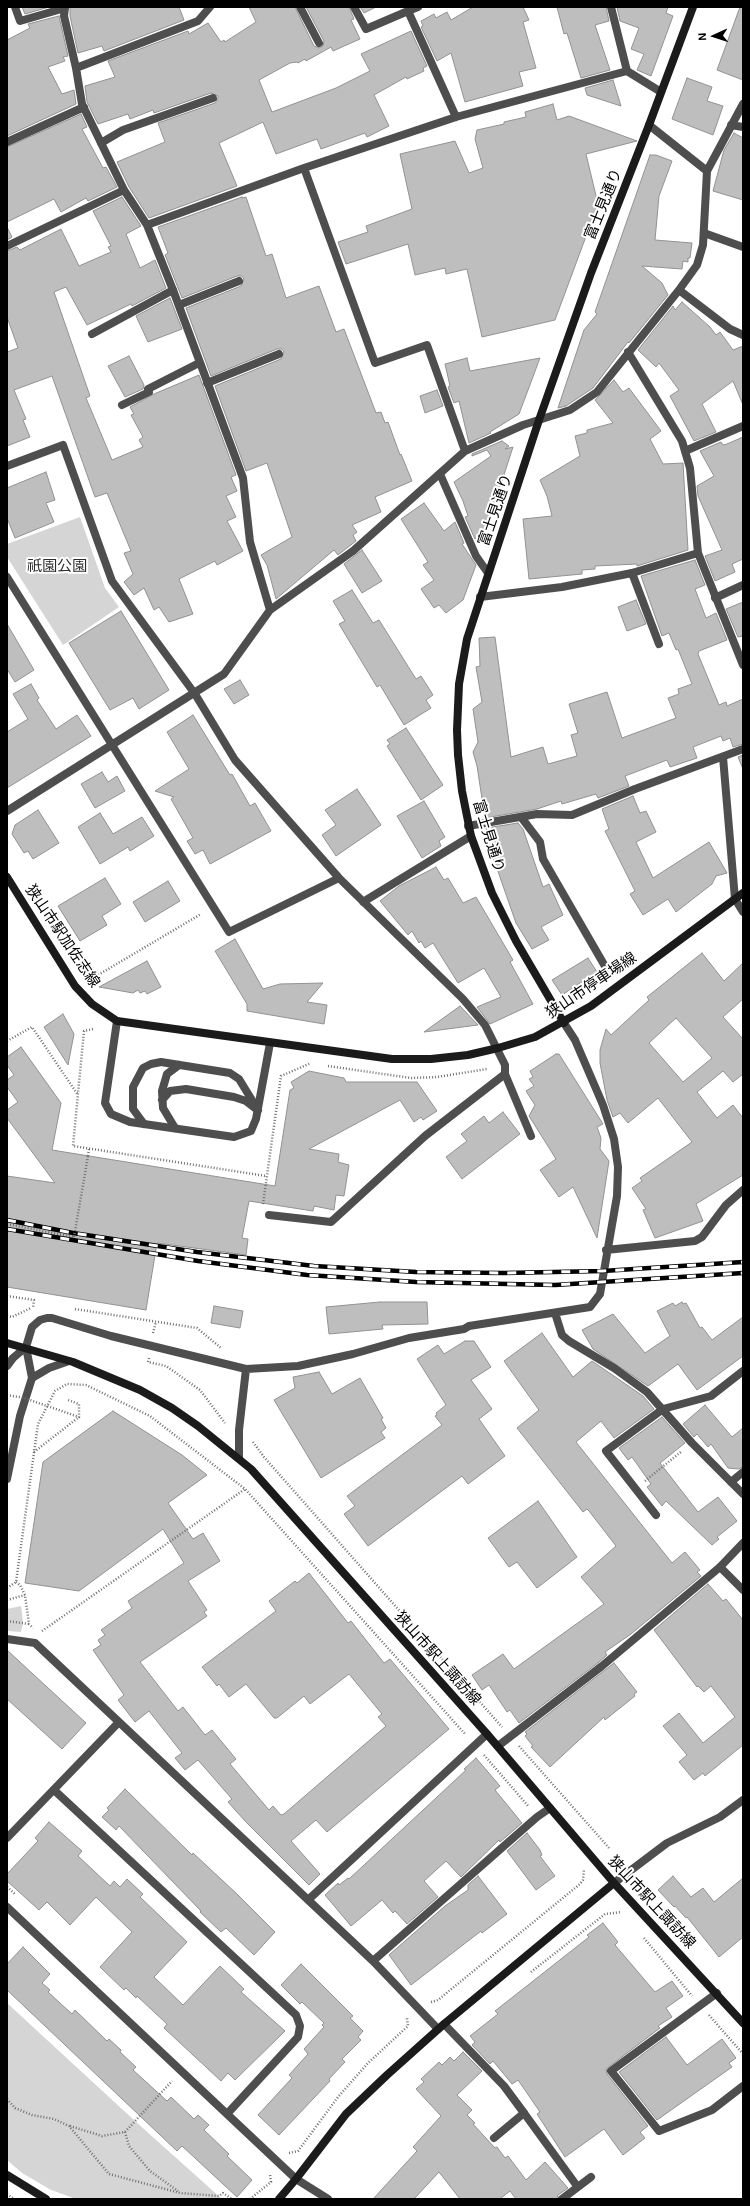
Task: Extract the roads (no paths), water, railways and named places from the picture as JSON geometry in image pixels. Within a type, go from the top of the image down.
[{"type":"street","points":[[7,8],[11,7]]},
{"type":"street","points":[[15,7],[20,22],[65,8],[64,16],[84,107],[124,190],[147,225],[174,290],[199,363],[243,478],[250,542],[270,610]]},
{"type":"street","points":[[76,68],[198,21],[210,7]]},
{"type":"street","points":[[300,7],[319,43]]},
{"type":"street","points":[[354,7],[366,29],[418,7]]},
{"type":"street","points":[[611,7],[627,70],[661,92]]},
{"type":"street","name":"富士見通り","points":[[564,1023],[516,941],[492,893],[471,836],[468,826],[458,762],[457,722],[459,684],[467,639],[539,420],[591,273],[649,126],[693,7]]},
{"type":"street","points":[[408,11],[456,117]]},
{"type":"street","points":[[147,225],[304,168],[456,117],[627,70]]},
{"type":"street","points":[[101,143],[123,130],[213,98]]},
{"type":"street","points":[[7,811],[195,694],[224,674],[270,610],[353,551],[465,451],[539,420],[570,410],[597,392],[679,290],[697,265],[703,245],[707,171],[743,104]]},
{"type":"street","points":[[7,142],[84,107]]},
{"type":"street","points":[[731,125],[743,128]]},
{"type":"street","points":[[649,126],[707,171]]},
{"type":"street","points":[[304,168],[375,363],[427,345],[465,451]]},
{"type":"street","points":[[7,246],[124,190]]},
{"type":"street","points":[[704,233],[743,247]]},
{"type":"street","points":[[179,305],[239,281]]},
{"type":"street","points":[[92,334],[174,290]]},
{"type":"street","points":[[679,290],[730,329],[743,335]]},
{"type":"street","points":[[628,352],[682,441],[690,468],[695,497],[698,552],[715,598],[743,665]]},
{"type":"street","points":[[207,383],[279,354]]},
{"type":"street","points":[[122,405],[149,392],[148,389],[199,363]]},
{"type":"street","points":[[685,451],[743,426]]},
{"type":"street","points":[[7,466],[63,445],[112,581],[195,694],[235,760],[339,878],[463,999],[485,1026],[498,1048],[505,1065],[505,1074],[531,1136]]},
{"type":"street","points":[[440,474],[476,556],[488,573]]},
{"type":"street","points":[[480,597],[562,587],[632,573],[698,552]]},
{"type":"street","points":[[632,573],[659,644]]},
{"type":"street","points":[[7,577],[111,746],[229,932],[339,878]]},
{"type":"street","points":[[715,598],[743,585]]},
{"type":"street","points":[[468,826],[521,816],[572,815],[635,789],[743,749]]},
{"type":"street","points":[[723,757],[735,899],[743,912]]},
{"type":"street","points":[[521,816],[540,842],[543,859],[606,968]]},
{"type":"street","points":[[363,902],[471,836]]},
{"type":"street","name":"狭山市駅加佐志線","points":[[7,877],[75,986],[92,1004],[117,1021]]},
{"type":"street","name":"狭山市停車場線","points":[[117,1021],[392,1059],[431,1059],[498,1048],[535,1037],[564,1023],[590,1006],[743,893]]},
{"type":"street","points":[[117,1021],[105,1102],[110,1114],[119,1119],[144,1124],[234,1137],[251,1131],[258,1110],[270,1043]]},
{"type":"street","points":[[7,1474],[20,1416],[32,1378],[26,1347],[32,1327],[40,1320],[52,1318],[111,1336],[246,1369],[298,1366],[353,1354],[409,1338],[464,1329],[469,1326],[590,1307],[600,1294],[606,1250],[617,1196],[618,1167],[614,1139],[603,1105],[575,1040],[564,1023]]},
{"type":"street","points":[[144,1124],[133,1109],[133,1087],[143,1068],[160,1062],[230,1073],[239,1079],[258,1110]]},
{"type":"street","points":[[175,1128],[165,1114],[162,1100],[164,1080],[167,1074],[179,1065]]},
{"type":"street","points":[[270,1215],[331,1222],[425,1136],[505,1074]]},
{"type":"street","points":[[162,1100],[170,1092],[186,1089],[234,1097],[246,1101],[258,1110]]},
{"type":"street","points":[[606,1250],[695,1241],[702,1237],[726,1205],[743,1190]]},
{"type":"street","points":[[554,1313],[562,1335],[569,1341],[614,1368],[647,1392],[692,1443],[743,1494]]},
{"type":"street","name":"狭山市駅上諏訪線","points":[[7,1342],[26,1347],[107,1375],[172,1408],[239,1458],[251,1469],[498,1746],[614,1883],[717,1993],[743,2023]]},
{"type":"street","points":[[7,1366],[13,1358],[26,1347]]},
{"type":"street","points":[[32,1378],[49,1368],[71,1362]]},
{"type":"street","points":[[239,1458],[239,1430],[246,1369]]},
{"type":"street","points":[[656,1515],[606,1451],[663,1409],[711,1396],[743,1371]]},
{"type":"street","points":[[731,1482],[743,1472]]},
{"type":"street","points":[[498,1746],[602,1666],[720,1566],[743,1543]]},
{"type":"street","points":[[720,1566],[743,1590]]},
{"type":"street","points":[[7,1639],[35,1643],[504,2086],[577,2186]]},
{"type":"street","points":[[7,1838],[119,1722]]},
{"type":"street","points":[[308,1900],[487,1734]]},
{"type":"street","points":[[54,1790],[296,2015],[300,2026],[298,2037],[227,2114]]},
{"type":"street","points":[[279,2199],[346,2114],[441,2026],[614,1883],[667,1843],[720,1817],[743,1800]]},
{"type":"street","points":[[373,1961],[537,1817],[550,1808]]},
{"type":"street","points":[[7,1906],[296,2179],[328,2199]]},
{"type":"street","points":[[717,1993],[611,2071],[659,2131],[712,2110],[743,2086]]},
{"type":"street","points":[[494,2138],[524,2113]]},
{"type":"street","points":[[7,2175],[46,2199]]},
{"type":"street","points":[[562,2199],[577,2186],[591,2177]]},
{"type":"railway","points":[[7,1220],[73,1233],[197,1252],[314,1266],[416,1272],[504,1273],[603,1271],[743,1262]]},
{"type":"railway","points":[[7,1229],[198,1261],[307,1275],[416,1282],[555,1285],[743,1273]]},
{"type":"park label","name":"祇園公園","points":[[57,566]]}]
